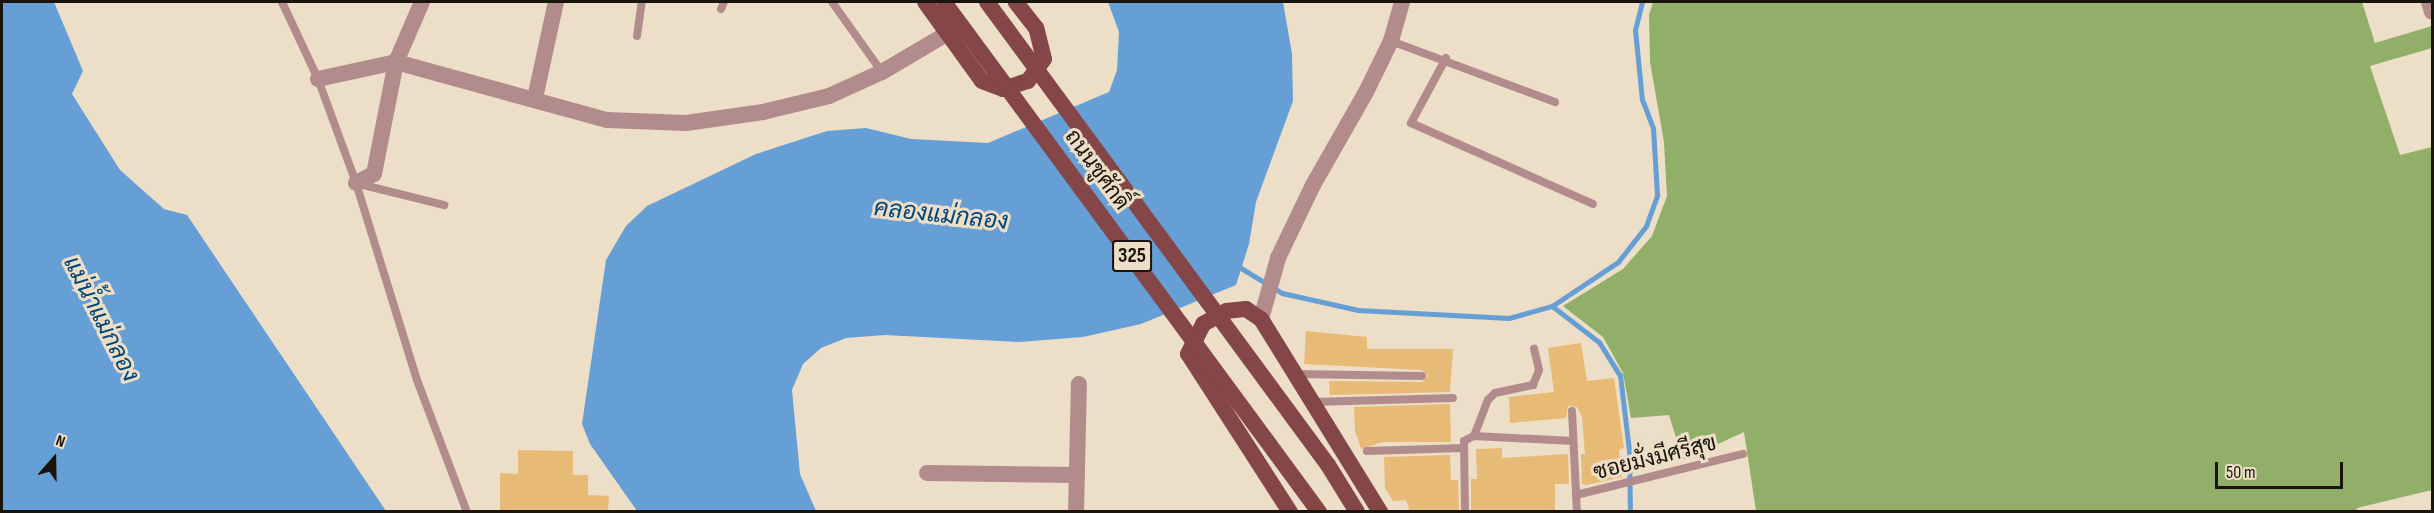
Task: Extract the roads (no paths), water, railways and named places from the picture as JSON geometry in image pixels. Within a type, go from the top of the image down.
[{"type":"main road","points":[[925,2],[982,81],[1003,89],[1029,81],[1044,58],[1036,28],[1016,2]]},
{"type":"main road","name":"ถนนชูศักดิ์","points":[[944,2],[1319,512]]},
{"type":"main road","name":"ถนนชูศักดิ์","points":[[987,2],[1321,455],[1357,512]]},
{"type":"main road","points":[[1290,512],[1188,354],[1203,324],[1227,310],[1246,309],[1261,319],[1380,512]]},
{"type":"street","points":[[356,183],[374,174],[396,62],[422,2]]},
{"type":"street","points":[[535,98],[556,2]]},
{"type":"street","points":[[1261,319],[1278,258],[1391,41],[1402,2]]},
{"type":"street","points":[[2429,2],[2433,12]]},
{"type":"street","points":[[318,79],[396,62],[535,98],[607,120],[686,123],[763,112],[829,96],[882,72],[948,33]]},
{"type":"street","points":[[1076,512],[1079,384]]},
{"type":"street","points":[[927,473],[1077,475]]},
{"type":"lane","points":[[282,2],[318,79],[356,183],[417,380],[467,512]]},
{"type":"lane","points":[[637,36],[642,2]]},
{"type":"lane","points":[[832,2],[882,72]]},
{"type":"lane","points":[[1391,41],[1446,58],[1555,102]]},
{"type":"lane","points":[[1446,58],[1411,123],[1593,204]]},
{"type":"lane","points":[[356,183],[444,205]]},
{"type":"lane","points":[[1465,512],[1464,441],[1474,436],[1488,400],[1495,393],[1533,385],[1539,370],[1534,349]]},
{"type":"lane","points":[[1296,374],[1422,376]]},
{"type":"lane","points":[[1312,402],[1453,398]]},
{"type":"lane","name":"ซอยมั่งมีศรีสุข","points":[[1572,411],[1577,512]]},
{"type":"lane","name":"ซอยมั่งมีศรีสุข","points":[[1474,436],[1573,441]]},
{"type":"lane","points":[[1367,451],[1464,448]]},
{"type":"lane","name":"ซอยมั่งมีศรีสุข","points":[[1575,495],[1617,487],[1743,454]]},
{"type":"water","name":"แม่น้ำแม่กลอง","points":[[2,2],[54,2],[83,71],[72,94],[120,170],[164,209],[187,215],[386,511],[2,511]]},
{"type":"water","name":"คลองแม่กลอง","points":[[1108,2],[1283,2],[1292,54],[1293,101],[1256,202],[1249,244],[1236,285],[1141,324],[1083,337],[1019,342],[885,335],[846,338],[821,348],[803,364],[792,390],[800,474],[816,511],[637,511],[590,444],[582,424],[606,260],[626,226],[647,206],[756,154],[827,131],[866,128],[911,139],[988,143],[1109,92],[1117,70],[1119,32]]},
{"type":"waterway","points":[[1236,265],[1282,293],[1358,310],[1509,318],[1552,306],[1618,262],[1646,226],[1657,195],[1653,128],[1642,100],[1635,30],[1642,2]]},
{"type":"waterway","points":[[1552,306],[1599,342],[1620,375],[1629,451],[1630,512]]}]
